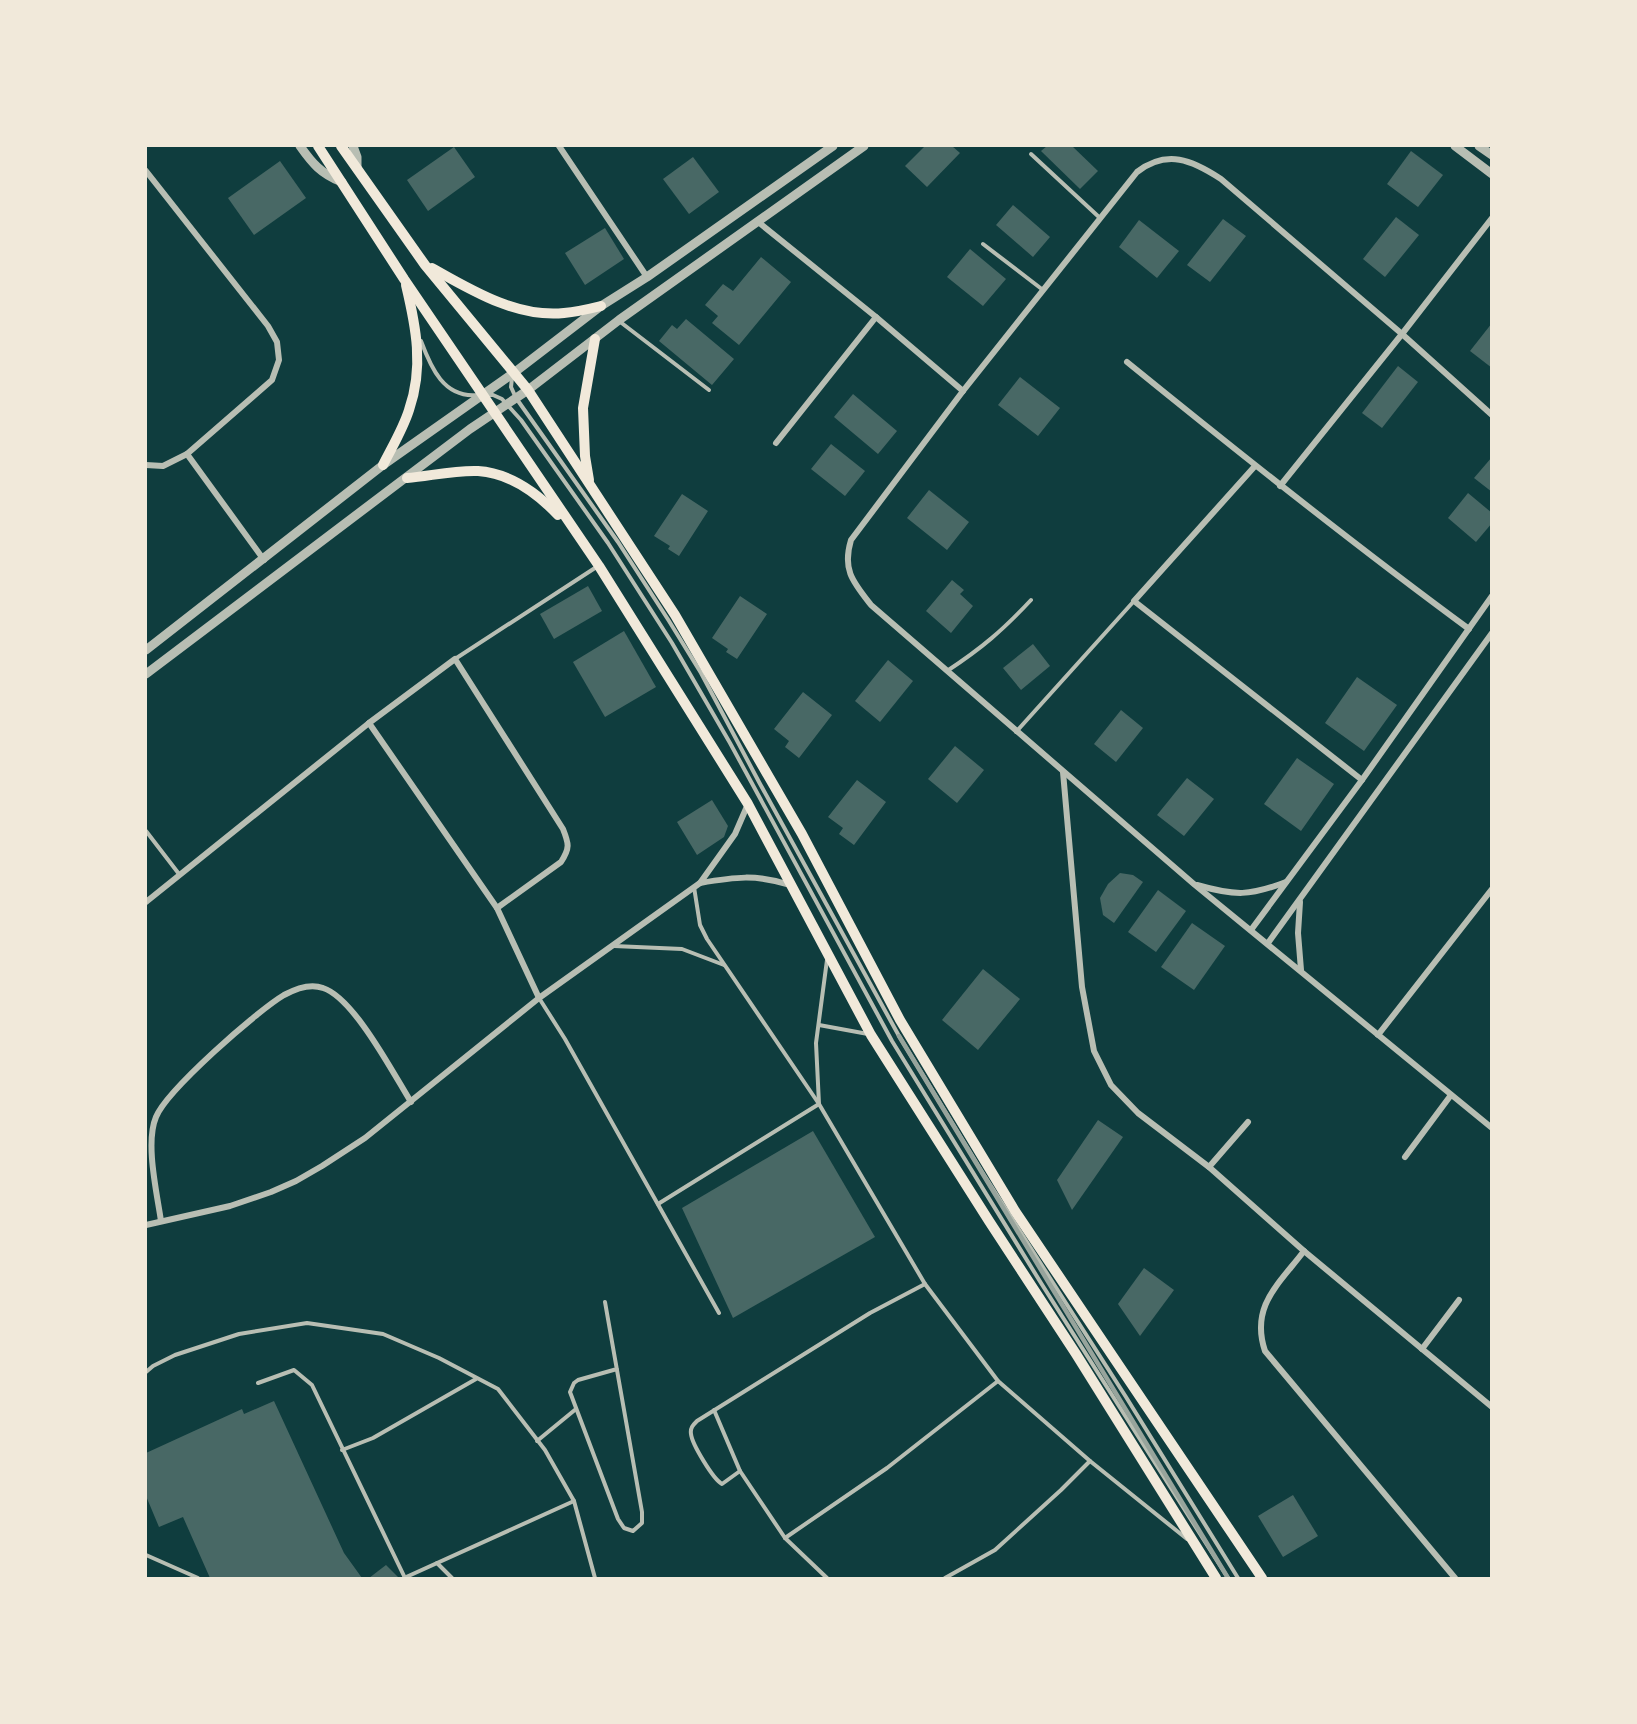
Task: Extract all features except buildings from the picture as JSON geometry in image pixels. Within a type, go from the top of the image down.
[{"type":"main road","points":[[318,146],[404,279],[599,566],[748,804],[871,1035],[1216,1578]]},
{"type":"main road","points":[[341,146],[425,265],[528,390],[675,615],[801,834],[900,1020],[1016,1211],[1262,1578]]},
{"type":"main road","points":[[425,265],[468,289],[514,307],[562,314],[601,306]]},
{"type":"main road","points":[[383,465],[409,411],[418,366],[416,329],[404,279]]},
{"type":"main road","points":[[591,486],[585,456],[583,408],[595,339]]},
{"type":"main road","points":[[407,478],[478,471],[495,475],[524,487],[543,500],[576,533]]},
{"type":"street","points":[[300,146],[324,175],[342,182]]},
{"type":"street","points":[[353,146],[357,157],[357,169]]},
{"type":"street","points":[[560,146],[647,277]]},
{"type":"street","points":[[146,650],[383,465],[515,372],[601,306],[647,277],[833,146]]},
{"type":"street","points":[[146,674],[470,429],[528,390],[619,320],[864,146]]},
{"type":"street","points":[[1455,146],[1491,174]]},
{"type":"street","points":[[1479,146],[1491,155]]},
{"type":"street","points":[[1491,415],[1402,334],[1221,179],[1204,168],[1182,160],[1165,158],[1149,163],[1137,172],[1100,218],[963,391],[851,540],[846,557],[855,585],[871,606],[1195,885],[1491,1127]]},
{"type":"street","points":[[146,171],[268,326],[277,342],[279,360],[272,380],[187,454],[163,466],[146,465]]},
{"type":"street","points":[[1280,486],[1402,334],[1491,218]]},
{"type":"street","points":[[757,221],[963,391]]},
{"type":"street","points":[[776,443],[876,317]]},
{"type":"street","points":[[1127,362],[1377,562],[1468,629]]},
{"type":"street","points":[[187,454],[264,560]]},
{"type":"street","points":[[1255,466],[1134,601],[1362,780]]},
{"type":"street","points":[[1251,930],[1362,780],[1491,596]]},
{"type":"street","points":[[1268,944],[1491,633]]},
{"type":"street","points":[[146,902],[369,723],[455,659],[563,829],[569,843],[566,855],[561,862],[497,908]]},
{"type":"street","points":[[369,723],[497,908],[539,998]]},
{"type":"street","points":[[1063,772],[1082,987],[1094,1051],[1111,1085],[1138,1113],[1209,1167],[1304,1251],[1491,1407]]},
{"type":"street","points":[[146,1225],[230,1206],[296,1181],[364,1138],[539,998],[697,885],[735,834],[748,804]]},
{"type":"street","points":[[697,885],[731,877],[750,876],[792,886]]},
{"type":"street","points":[[1195,885],[1241,894],[1265,890],[1287,882]]},
{"type":"street","points":[[1378,1035],[1491,889]]},
{"type":"street","points":[[1301,900],[1298,933],[1301,970]]},
{"type":"street","points":[[161,1221],[150,1139],[156,1117],[170,1096],[216,1050],[270,1005],[290,992],[309,986],[321,987],[342,998],[411,1102]]},
{"type":"street","points":[[1406,1157],[1451,1095]]},
{"type":"street","points":[[1209,1167],[1248,1122]]},
{"type":"street","points":[[1304,1251],[1266,1300],[1260,1323],[1260,1336],[1265,1351],[1455,1578]]},
{"type":"street","points":[[1422,1349],[1459,1300]]},
{"type":"lane","points":[[1031,154],[1100,218]]},
{"type":"lane","points":[[983,244],[1043,291]]},
{"type":"lane","points":[[619,320],[708,390]]},
{"type":"lane","points":[[416,329],[433,367],[446,386],[462,396],[498,396],[508,404],[608,543],[672,643],[730,743],[892,1041],[1041,1283],[1228,1578]]},
{"type":"lane","points":[[515,372],[511,387],[516,398],[618,542],[669,621],[711,691],[905,1046],[1238,1578]]},
{"type":"lane","points":[[455,659],[599,566]]},
{"type":"lane","points":[[947,672],[984,646],[1031,600]]},
{"type":"lane","points":[[1016,732],[1134,601]]},
{"type":"lane","points":[[146,831],[179,874]]},
{"type":"lane","points":[[697,885],[700,925],[724,965],[819,1104],[925,1284],[998,1381],[1089,1461],[1197,1547]]},
{"type":"lane","points":[[611,946],[682,950],[724,965]]},
{"type":"lane","points":[[819,1104],[816,1043],[828,953]]},
{"type":"lane","points":[[539,998],[566,1039],[718,1313]]},
{"type":"lane","points":[[819,1025],[871,1035]]},
{"type":"lane","points":[[658,1204],[819,1104]]},
{"type":"lane","points":[[740,1471],[722,1484],[717,1481],[692,1439],[692,1426],[870,1313],[925,1284]]},
{"type":"lane","points":[[605,1302],[617,1369],[642,1512],[642,1522],[633,1531],[624,1528],[618,1519],[570,1392],[578,1380],[617,1369]]},
{"type":"lane","points":[[146,1372],[175,1355],[239,1334],[307,1323],[383,1334],[439,1358],[498,1389],[537,1441],[574,1502],[595,1578]]},
{"type":"lane","points":[[258,1383],[294,1370],[312,1385],[404,1578],[574,1502]]},
{"type":"lane","points":[[342,1450],[373,1438],[476,1379]]},
{"type":"lane","points":[[785,1538],[887,1468],[998,1381]]},
{"type":"lane","points":[[537,1441],[577,1409]]},
{"type":"lane","points":[[714,1410],[740,1471],[785,1538],[827,1578]]},
{"type":"lane","points":[[945,1578],[995,1550],[1061,1490],[1089,1461]]},
{"type":"lane","points":[[146,1556],[198,1578]]},
{"type":"lane","points":[[437,1563],[452,1578]]},
{"type":"lane","points":[[595,1572],[601,1578]]},
{"type":"railway","points":[[899,1036],[1228,1578]]}]
